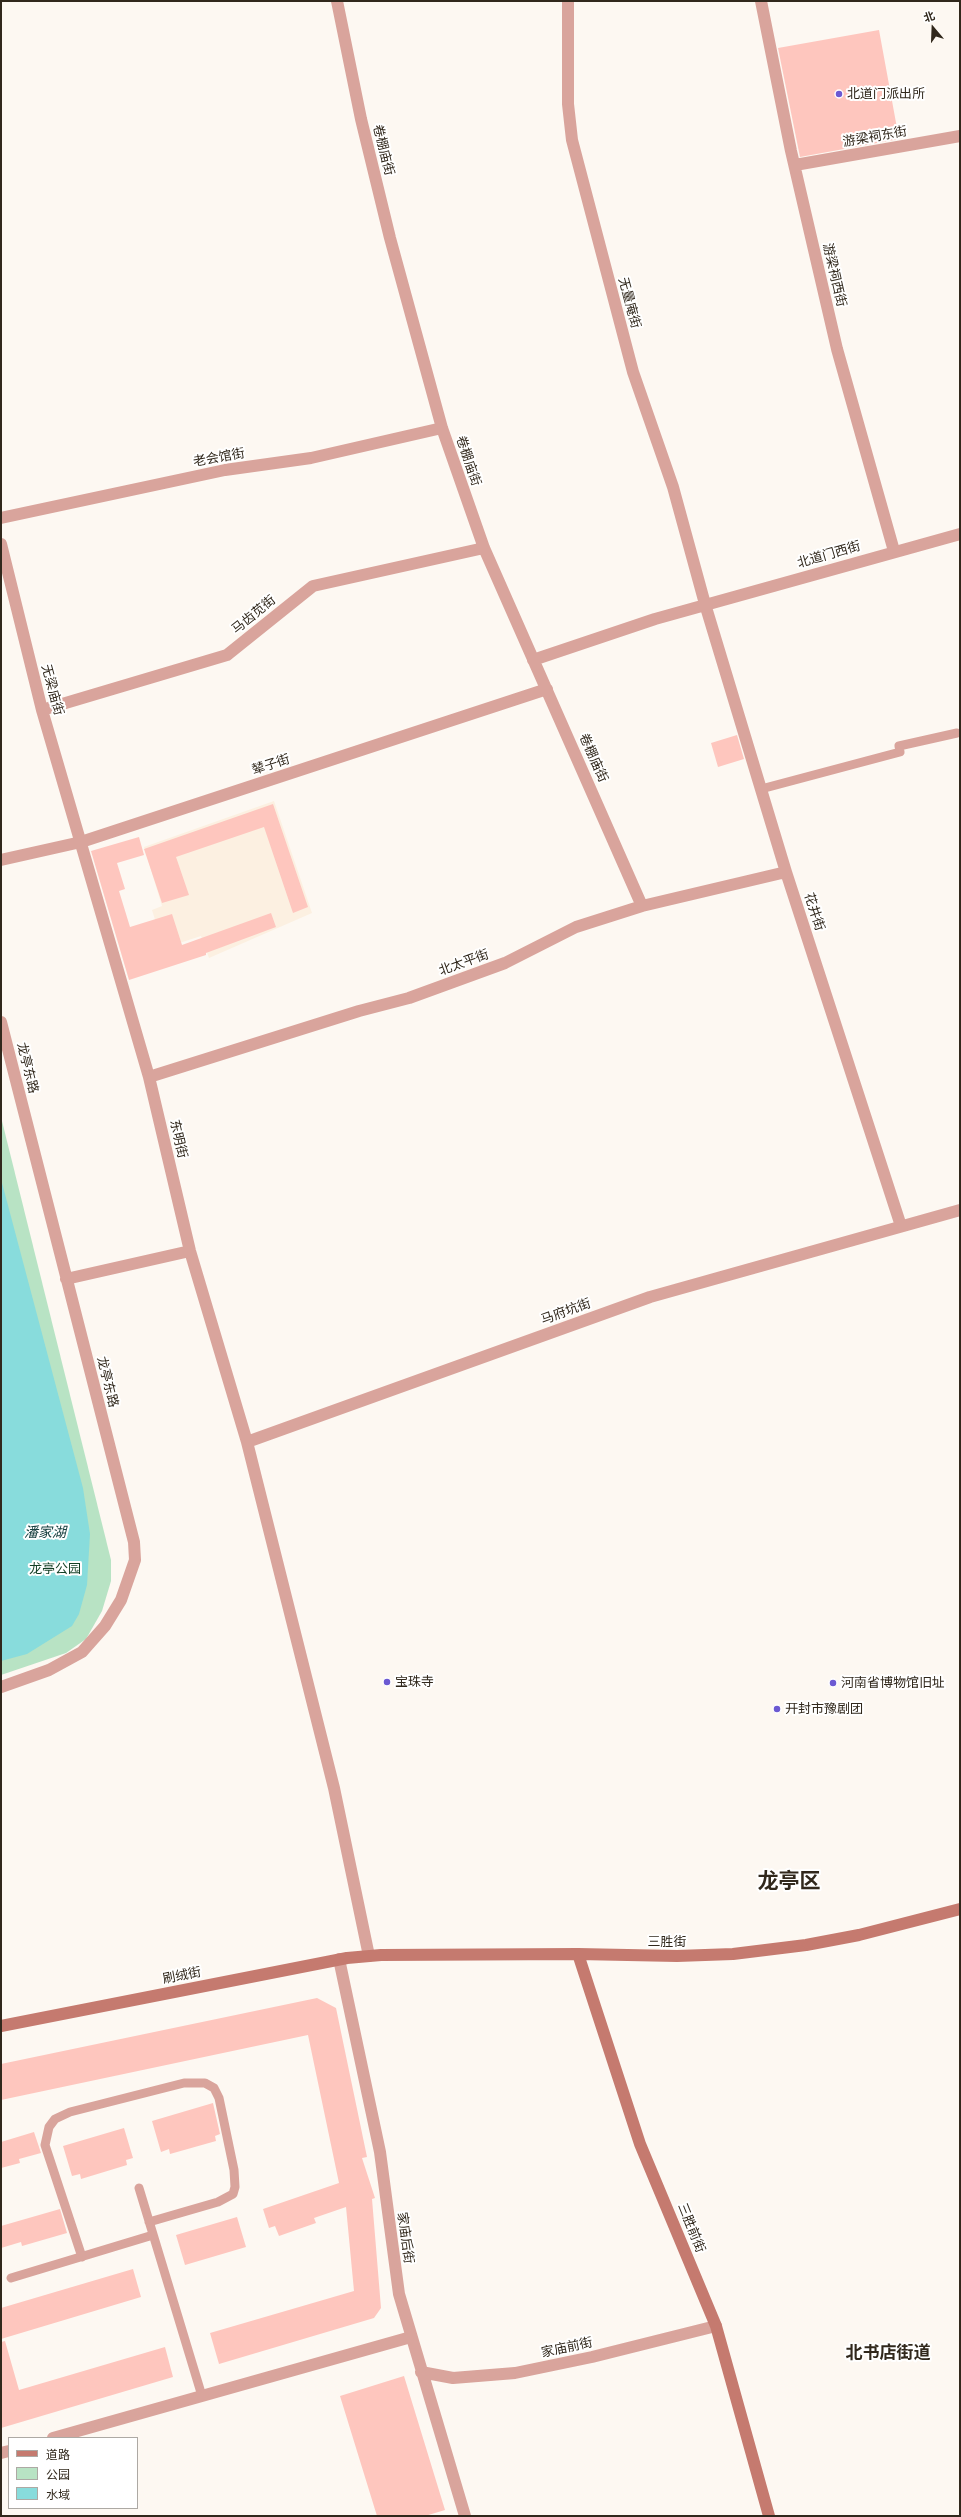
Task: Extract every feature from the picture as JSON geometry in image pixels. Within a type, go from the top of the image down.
[{"type":"street","name":"卷棚庙街","points":[[337,1],[361,119],[390,238],[442,428],[484,548],[642,906]]},
{"type":"street","name":"无量庵街","points":[[568,1],[568,104],[572,140],[633,372],[673,487],[705,604]]},
{"type":"street","name":"游梁祠西街","points":[[761,1],[795,165],[837,349],[894,551]]},
{"type":"street","name":"游梁祠东街","points":[[795,165],[960,136]]},
{"type":"street","name":"老会馆街","points":[[1,518],[225,470],[311,458],[442,428]]},
{"type":"street","name":"北道门西街","points":[[533,660],[705,604],[960,534]]},
{"type":"street","name":"无梁庙街","points":[[1,544],[42,710],[81,842]]},
{"type":"street","name":"马齿苋街","points":[[42,710],[227,655],[312,586],[484,548]]},
{"type":"street","name":"花井街","points":[[705,604],[786,872],[901,1226]]},
{"type":"street","name":"辇子街","points":[[1,860],[81,842],[547,689]]},
{"type":"street","name":"东明街","points":[[81,842],[149,1077],[190,1251],[247,1442],[334,1788],[369,1956]]},
{"type":"street","name":"北太平街","points":[[149,1077],[359,1011],[409,998],[505,963],[576,927],[642,906],[786,872]]},
{"type":"street","name":"龙亭东路","points":[[1,1022],[134,1542],[135,1560],[121,1600],[105,1626],[82,1652],[49,1670],[1,1687]]},
{"type":"street","name":"马府坑街","points":[[247,1442],[650,1297],[960,1210]]},
{"type":"street","points":[[66,1279],[190,1251]]},
{"type":"street","name":"三胜街","points":[[369,1956],[578,1954],[677,1956],[733,1954],[806,1945],[859,1935],[960,1909]]},
{"type":"street","name":"三胜前街","points":[[578,1954],[637,2137],[716,2326],[769,2516]]},
{"type":"street","name":"刷绒街","points":[[1,2026],[338,1959],[369,1956]]},
{"type":"street","name":"家庙后街","points":[[338,1959],[380,2152],[398,2286],[421,2372],[465,2516]]},
{"type":"street","name":"家庙前街","points":[[421,2372],[453,2378],[515,2373],[592,2357],[716,2326]]},
{"type":"street","points":[[57,2437],[412,2337]]},
{"type":"lane","points":[[761,789],[900,752],[899,746],[957,733]]},
{"type":"lane","points":[[82,2257],[45,2145],[49,2127],[55,2119],[70,2112],[184,2083],[206,2083],[214,2088],[219,2098],[234,2170],[235,2187],[233,2194],[218,2202],[149,2222]]},
{"type":"lane","points":[[139,2188],[202,2396]]},
{"type":"lane","points":[[11,2278],[153,2235]]},
{"type":"shaded area","points":[[274,801],[312,913],[209,958],[201,936],[164,948],[152,910],[162,906],[144,847]]},
{"type":"green space","name":"潘家湖","points":[[1,1117],[111,1560],[111,1581],[102,1611],[86,1639],[66,1653],[1,1675]]},
{"type":"water","name":"潘家湖","points":[[1,1179],[83,1488],[90,1534],[87,1585],[79,1614],[72,1626],[27,1654],[1,1661]]},
{"type":"building","name":"北道门派出所","points":[[879,30],[899,139],[800,157],[778,48]]},
{"type":"building","points":[[737,735],[744,759],[718,767],[711,743]]},
{"type":"building","points":[[273,804],[308,907],[293,913],[264,827],[176,857],[189,895],[162,903],[144,849]]},
{"type":"building","points":[[139,837],[144,855],[117,863],[125,889],[119,891],[130,927],[172,914],[182,945],[271,913],[276,927],[206,953],[206,955],[129,980],[91,851]]},
{"type":"building","points":[[317,1998],[336,2008],[367,2157],[362,2158],[375,2198],[372,2199],[381,2308],[374,2318],[219,2364],[210,2333],[354,2291],[346,2207],[314,2218],[316,2223],[279,2236],[275,2226],[269,2228],[263,2209],[339,2183],[308,2035],[1,2100],[1,2064]]},
{"type":"building","points":[[213,2103],[220,2134],[215,2136],[216,2141],[170,2154],[169,2149],[161,2152],[152,2121]]},
{"type":"building","points":[[124,2128],[133,2158],[126,2160],[127,2165],[81,2179],[80,2174],[72,2176],[63,2146]]},
{"type":"building","points":[[34,2132],[41,2153],[19,2159],[20,2163],[1,2168],[1,2142]]},
{"type":"building","points":[[60,2209],[67,2233],[22,2246],[21,2242],[1,2248],[1,2226]]},
{"type":"building","points":[[237,2217],[246,2247],[185,2265],[176,2235]]},
{"type":"building","points":[[133,2269],[141,2297],[1,2339],[1,2308]]},
{"type":"building","points":[[5,2341],[19,2390],[165,2347],[173,2377],[1,2428],[1,2342]]},
{"type":"building","points":[[404,2376],[445,2510],[425,2516],[377,2516],[340,2396]]},
{"type":"place","name":"北道门派出所","points":[[839,94]]},
{"type":"place","name":"宝珠寺","points":[[387,1682]]},
{"type":"place","name":"河南省博物馆旧址","points":[[833,1683]]},
{"type":"place","name":"开封市豫剧团","points":[[777,1709]]},
{"type":"district","name":"龙亭区","points":[[789,1882]]},
{"type":"district","name":"北书店街道","points":[[888,2353]]},
{"type":"park label","name":"龙亭公园","points":[[55,1569]]}]
